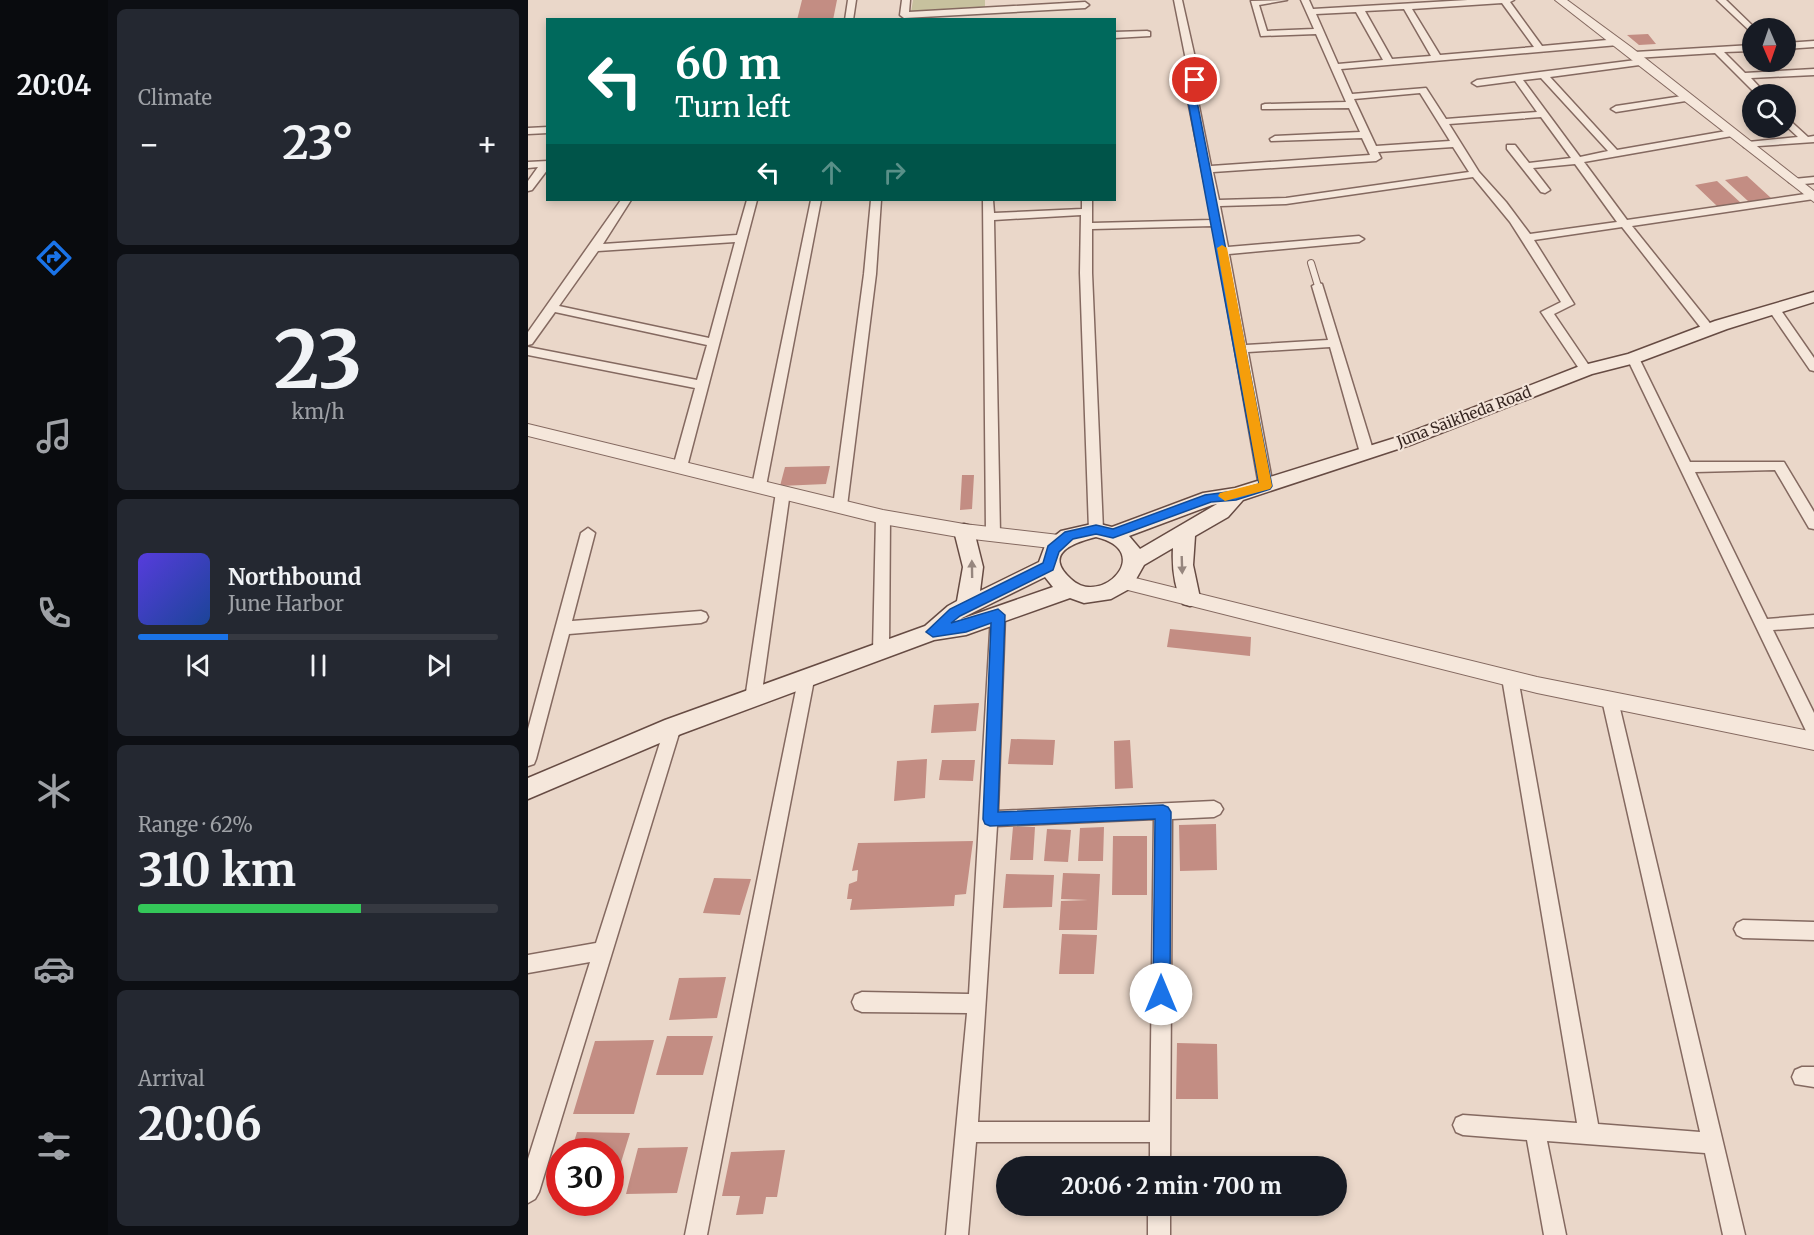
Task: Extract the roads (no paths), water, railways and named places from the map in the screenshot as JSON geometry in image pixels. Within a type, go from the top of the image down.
[{"type":"main road","name":"Juna Saikheda Road","points":[[1105,532],[1210,498],[1236,495],[1266,486],[1404,441],[1586,370],[1633,358],[1709,330],[1814,297]]},
{"type":"main road","points":[[1134,561],[1221,512],[1236,495]]},
{"type":"main road","points":[[964,531],[973,567],[966,606]]},
{"type":"main road","points":[[1105,532],[1129,545],[1134,561],[1131,572],[1123,582],[1098,593],[1069,590],[1059,584],[1049,566],[1053,549],[1059,542],[1076,533],[1105,532]]},
{"type":"main road","points":[[1186,532],[1182,560],[1183,577],[1190,598]]},
{"type":"main road","points":[[933,632],[955,612],[1049,566]]},
{"type":"main road","points":[[528,789],[673,727],[933,632],[966,627],[1069,590]]},
{"type":"street","points":[[849,18],[852,0]]},
{"type":"street","points":[[906,0],[904,15],[1085,3],[1086,18]]},
{"type":"street","points":[[1178,0],[1195,80],[1192,96],[1218,223],[1266,486]]},
{"type":"street","points":[[1282,0],[1254,3],[1264,33],[1320,31]]},
{"type":"street","points":[[1207,169],[1376,158],[1305,0]]},
{"type":"street","points":[[1504,0],[1540,49]]},
{"type":"street","points":[[1312,12],[1510,0]]},
{"type":"street","points":[[1560,0],[1639,58],[1813,197]]},
{"type":"street","points":[[1721,0],[1742,20]]},
{"type":"street","points":[[1406,6],[1437,58]]},
{"type":"street","points":[[1359,9],[1389,62]]},
{"type":"street","points":[[1116,35],[1147,34]]},
{"type":"street","points":[[1335,67],[1618,42]]},
{"type":"street","points":[[1796,45],[1814,44]]},
{"type":"street","points":[[1477,83],[1544,75],[1639,58],[1742,49]]},
{"type":"street","points":[[1717,50],[1751,84]]},
{"type":"street","points":[[1743,76],[1814,72]]},
{"type":"street","points":[[1544,75],[1615,153]]},
{"type":"street","points":[[1517,78],[1580,160],[1625,224],[1709,330]]},
{"type":"street","points":[[1265,107],[1351,101],[1424,90],[1475,174],[1502,201],[1569,304],[1547,312],[1586,370]]},
{"type":"street","points":[[1616,109],[1689,98]]},
{"type":"street","points":[[1443,122],[1545,114]]},
{"type":"street","points":[[1796,128],[1810,140]]},
{"type":"street","points":[[528,131],[546,130]]},
{"type":"street","points":[[1528,166],[1580,160],[1732,133]]},
{"type":"street","points":[[1275,139],[1366,135]]},
{"type":"street","points":[[1748,145],[1810,140]]},
{"type":"street","points":[[1372,149],[1457,144]]},
{"type":"street","points":[[1511,147],[1545,190]]},
{"type":"street","points":[[528,165],[546,164]]},
{"type":"street","points":[[528,188],[546,165]]},
{"type":"street","points":[[1214,203],[1286,201],[1475,174]]},
{"type":"street","points":[[1794,182],[1814,180]]},
{"type":"street","points":[[1528,238],[1813,197]]},
{"type":"street","points":[[528,340],[595,249],[625,201]]},
{"type":"street","points":[[680,467],[752,201]]},
{"type":"street","points":[[759,486],[816,201]]},
{"type":"street","points":[[840,506],[870,274],[876,201]]},
{"type":"street","points":[[988,201],[993,534]]},
{"type":"street","points":[[988,217],[1087,206],[1105,532]]},
{"type":"street","points":[[1087,226],[1218,223]]},
{"type":"street","points":[[595,249],[742,238]]},
{"type":"street","points":[[1223,251],[1359,239]]},
{"type":"street","points":[[1318,286],[1367,453]]},
{"type":"street","points":[[552,308],[713,343]]},
{"type":"street","points":[[1774,309],[1814,367]]},
{"type":"street","points":[[1241,349],[1334,343]]},
{"type":"street","points":[[528,351],[702,385]]},
{"type":"street","points":[[1633,358],[1814,730]]},
{"type":"street","points":[[528,430],[883,517],[964,531],[1059,542]]},
{"type":"street","points":[[1686,467],[1779,465],[1814,524]]},
{"type":"street","points":[[753,699],[783,492]]},
{"type":"street","points":[[881,651],[883,517]]},
{"type":"street","points":[[528,759],[588,533]]},
{"type":"street","points":[[1123,582],[1510,678],[1814,741]]},
{"type":"street","points":[[957,1235],[968,1132],[990,819],[998,615]]},
{"type":"street","points":[[563,628],[701,617]]},
{"type":"street","points":[[1763,626],[1814,621]]},
{"type":"street","points":[[1510,678],[1589,1134]]},
{"type":"street","points":[[696,1235],[806,680]]},
{"type":"street","points":[[1610,700],[1734,1235]]},
{"type":"street","points":[[528,1192],[673,727]]},
{"type":"street","points":[[990,819],[1214,809]]},
{"type":"street","points":[[1160,1156],[1163,812]]},
{"type":"street","points":[[1743,929],[1814,931]]},
{"type":"street","points":[[528,964],[603,951]]},
{"type":"street","points":[[862,1002],[976,1004]]},
{"type":"street","points":[[1463,1125],[1713,1143]]},
{"type":"street","points":[[1535,1130],[1555,1235]]},
{"type":"street","points":[[968,1132],[1160,1132]]},
{"type":"street","points":[[1159,1216],[1159,1235]]},
{"type":"lane","points":[[1311,263],[1318,286]]}]
